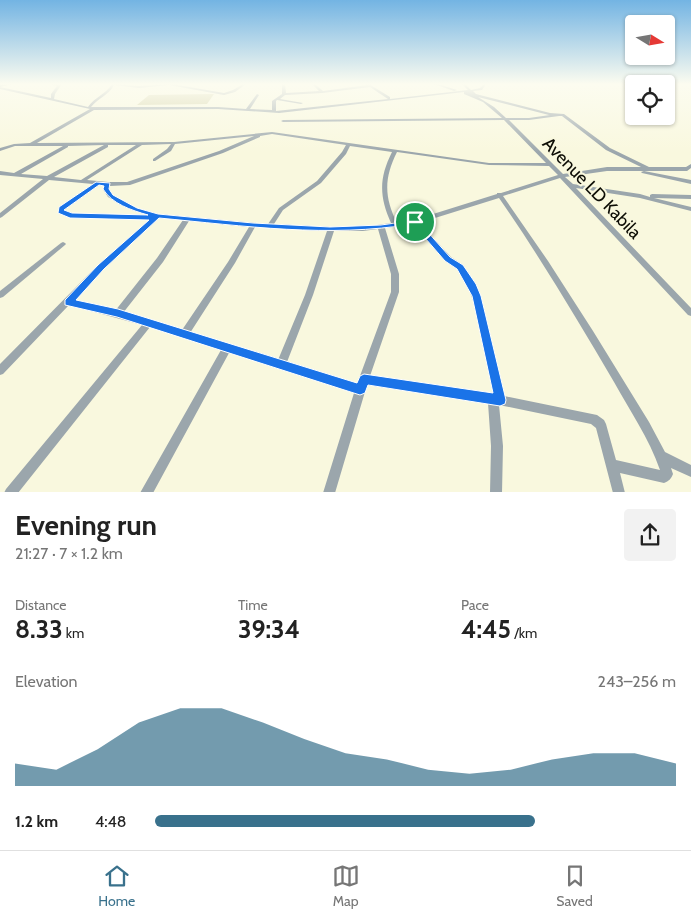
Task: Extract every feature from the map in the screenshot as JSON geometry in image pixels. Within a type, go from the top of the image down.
[{"type":"street","points":[[82,107],[91,109],[247,110],[274,112],[322,107]]},
{"type":"street","points":[[274,112],[275,107]]},
{"type":"street","name":"Avenue LD Kabila","points":[[489,107],[551,165],[691,313]]},
{"type":"street","points":[[526,107],[561,115],[608,149],[648,169]]},
{"type":"street","points":[[31,145],[91,109]]},
{"type":"street","points":[[284,112],[284,121]]},
{"type":"street","points":[[272,133],[284,121],[504,119],[542,118],[561,115]]},
{"type":"street","points":[[0,150],[14,145],[174,143],[272,133],[489,164],[551,165]]},
{"type":"street","points":[[0,173],[108,184],[128,184],[221,152],[263,134]]},
{"type":"street","points":[[156,160],[169,150],[174,143]]},
{"type":"street","points":[[82,181],[141,144]]},
{"type":"street","points":[[270,226],[282,209],[319,182],[344,153],[349,144]]},
{"type":"street","points":[[16,174],[68,145]]},
{"type":"street","points":[[0,215],[48,178],[109,145]]},
{"type":"street","points":[[395,151],[387,164],[384,180],[387,208],[395,226]]},
{"type":"street","points":[[98,183],[60,211],[70,216],[157,217],[330,229],[395,226],[415,222],[561,176],[607,169],[687,169],[691,165]]},
{"type":"street","points":[[637,170],[691,182]]},
{"type":"street","points":[[108,184],[106,189],[110,196],[134,209],[157,217]]},
{"type":"street","points":[[571,186],[640,196],[691,209]]},
{"type":"street","points":[[499,194],[600,348],[662,457],[666,474],[664,477],[612,465]]},
{"type":"street","points":[[640,196],[691,197]]},
{"type":"street","points":[[0,207],[9,208]]},
{"type":"street","points":[[0,371],[101,267],[157,217]]},
{"type":"street","points":[[118,313],[160,260],[187,219]]},
{"type":"street","points":[[415,222],[448,259],[460,267],[476,296],[497,399],[496,492]]},
{"type":"street","points":[[184,334],[231,263],[253,225]]},
{"type":"street","points":[[329,492],[362,385],[394,292],[395,274],[381,227]]},
{"type":"street","points":[[280,365],[309,295],[330,229]]},
{"type":"street","points":[[0,295],[62,244]]},
{"type":"street","points":[[68,302],[118,313],[280,365],[362,385],[497,399],[586,417],[597,421],[602,428],[619,492]]},
{"type":"street","points":[[10,492],[148,323]]},
{"type":"street","points":[[146,492],[227,348]]},
{"type":"street","points":[[662,457],[691,471]]},
{"type":"route","points":[[415,222],[363,229],[330,229],[253,225],[158,216],[156,218],[70,216],[60,211],[98,183],[108,184],[106,189],[110,196],[134,209],[158,216],[156,218],[101,267],[68,302],[118,313],[280,365],[323,376],[360,390],[364,380],[500,400],[476,296],[471,284],[460,267],[448,259],[415,222]]}]
